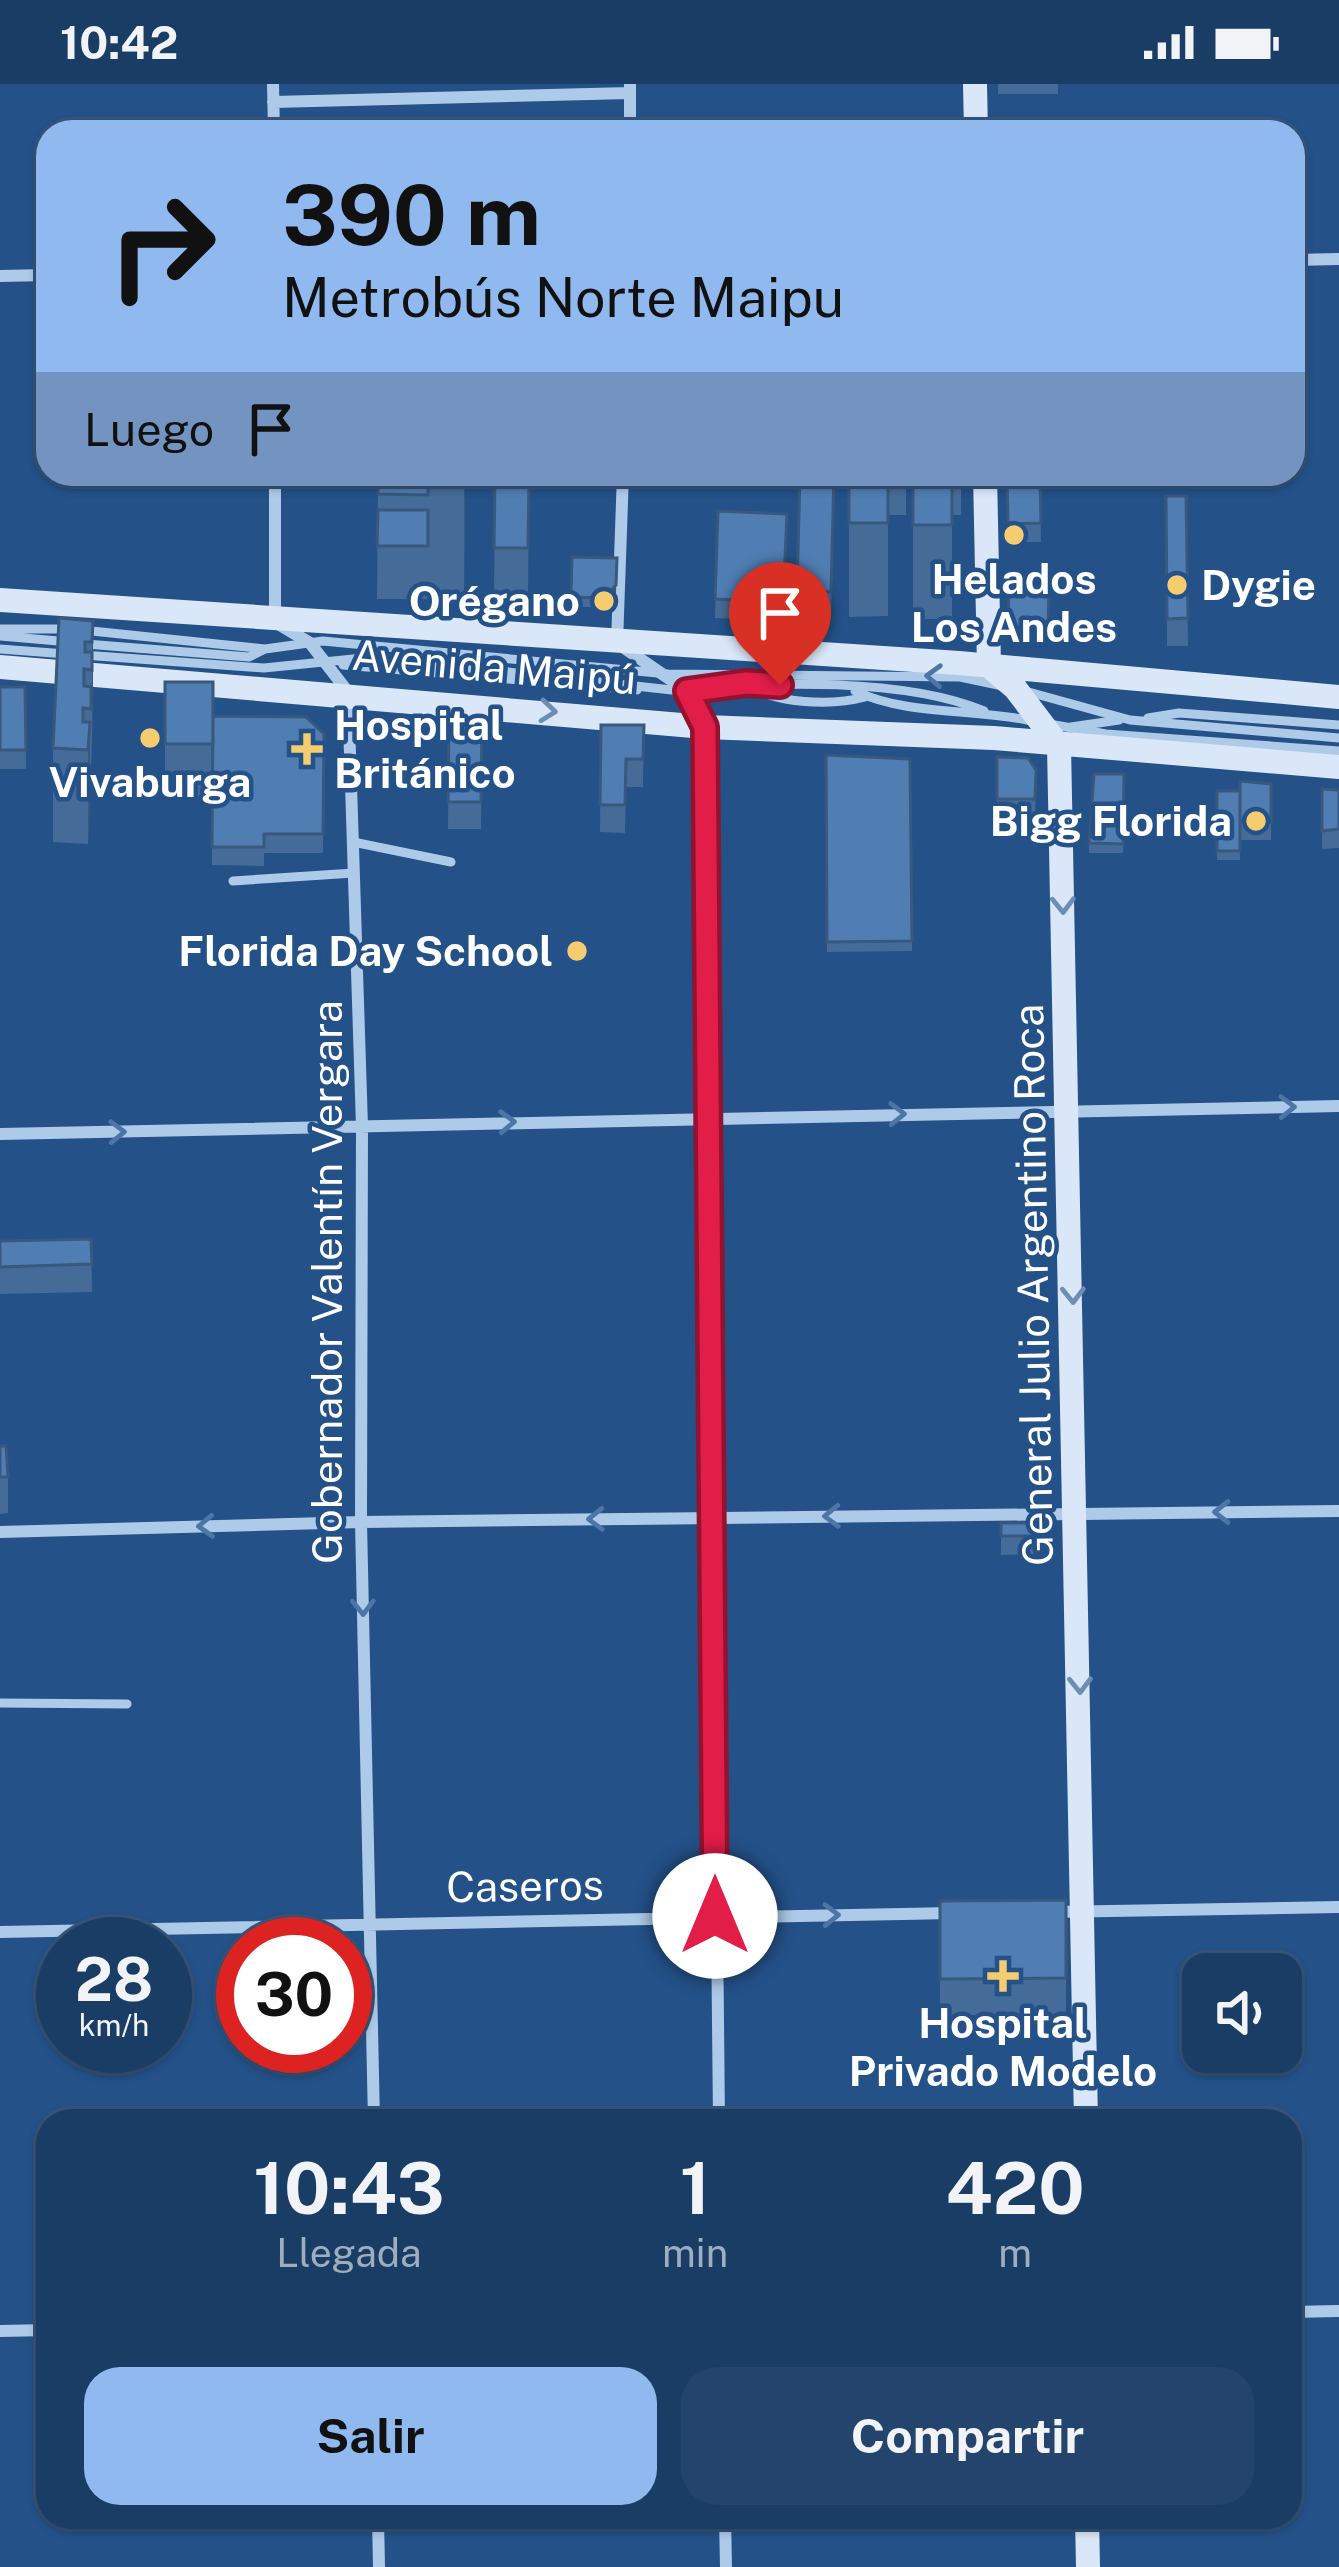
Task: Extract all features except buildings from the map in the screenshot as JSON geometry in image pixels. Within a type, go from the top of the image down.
[{"type":"main road","points":[[975,84],[976,120]]},
{"type":"main road","points":[[985,486],[989,666],[1015,688],[1042,723],[1064,737]]},
{"type":"main road","name":"Avenida Maipú","points":[[0,600],[275,622],[989,666],[1339,697]]},
{"type":"main road","name":"Avenida Maipú","points":[[0,667],[348,692],[705,727],[1064,737],[1339,766]]},
{"type":"main road","name":"General Julio Argentino Roca","points":[[1064,737],[1086,2109]]},
{"type":"main road","points":[[1087,2529],[1088,2567]]},
{"type":"street","points":[[273,84],[274,120]]},
{"type":"street","points":[[274,102],[630,88],[630,120]]},
{"type":"street","points":[[1305,260],[1339,259]]},
{"type":"street","points":[[0,276],[36,275]]},
{"type":"street","points":[[275,486],[275,622],[310,643],[348,692]]},
{"type":"street","points":[[623,486],[617,643],[687,691],[705,727],[719,2109]]},
{"type":"street","name":"Gobernador Valentín Vergara","points":[[348,692],[362,1126],[361,1522],[371,1917]]},
{"type":"street","points":[[0,1134],[1339,1106]]},
{"type":"street","points":[[0,1532],[361,1522],[1339,1511]]},
{"type":"street","points":[[1037,1912],[1339,1907]]},
{"type":"street","name":"Caseros","points":[[372,1922],[968,1913]]},
{"type":"street","name":"Caseros","points":[[0,1932],[216,1926]]},
{"type":"street","name":"Gobernador Valentín Vergara","points":[[372,1988],[374,2109]]},
{"type":"street","points":[[1302,2312],[1339,2311]]},
{"type":"street","points":[[0,2331],[36,2330]]},
{"type":"street","points":[[378,2529],[379,2567]]},
{"type":"street","points":[[725,2529],[726,2567]]},
{"type":"lane","points":[[0,632],[115,639],[146,635],[265,649],[310,643],[668,674],[960,677],[1130,720],[1179,713],[1339,725]]},
{"type":"lane","points":[[115,639],[145,649],[249,657],[265,649]]},
{"type":"lane","points":[[0,649],[264,668],[326,664],[491,672],[687,691],[746,683],[948,695],[984,710]]},
{"type":"lane","points":[[746,683],[765,696],[984,710],[1042,723]]},
{"type":"lane","points":[[850,689],[882,703]]},
{"type":"lane","points":[[849,702],[881,691]]},
{"type":"lane","points":[[1064,737],[1091,720],[1130,720],[1339,738]]},
{"type":"lane","points":[[1264,720],[1297,736]]},
{"type":"lane","points":[[1264,733],[1298,723]]},
{"type":"lane","points":[[1064,737],[1339,751]]},
{"type":"lane","points":[[353,842],[451,862]]},
{"type":"lane","points":[[232,880],[354,873]]},
{"type":"lane","points":[[0,1703],[127,1704]]},
{"type":"place","name":"Helados Los Andes","points":[[1014,535]]},
{"type":"place","name":"Dygie","points":[[1177,585]]},
{"type":"place","name":"Orégano","points":[[604,601]]},
{"type":"place","name":"Vivaburga","points":[[150,738]]},
{"type":"place","name":"Hospital Británico","points":[[307,749]]},
{"type":"place","name":"Bigg Florida","points":[[1256,821]]},
{"type":"place","name":"Florida Day School","points":[[577,951]]},
{"type":"place","name":"Hospital Privado Modelo","points":[[1003,1976]]},
{"type":"route","points":[[715,1916],[705,727],[687,691],[746,683],[780,685]]}]
